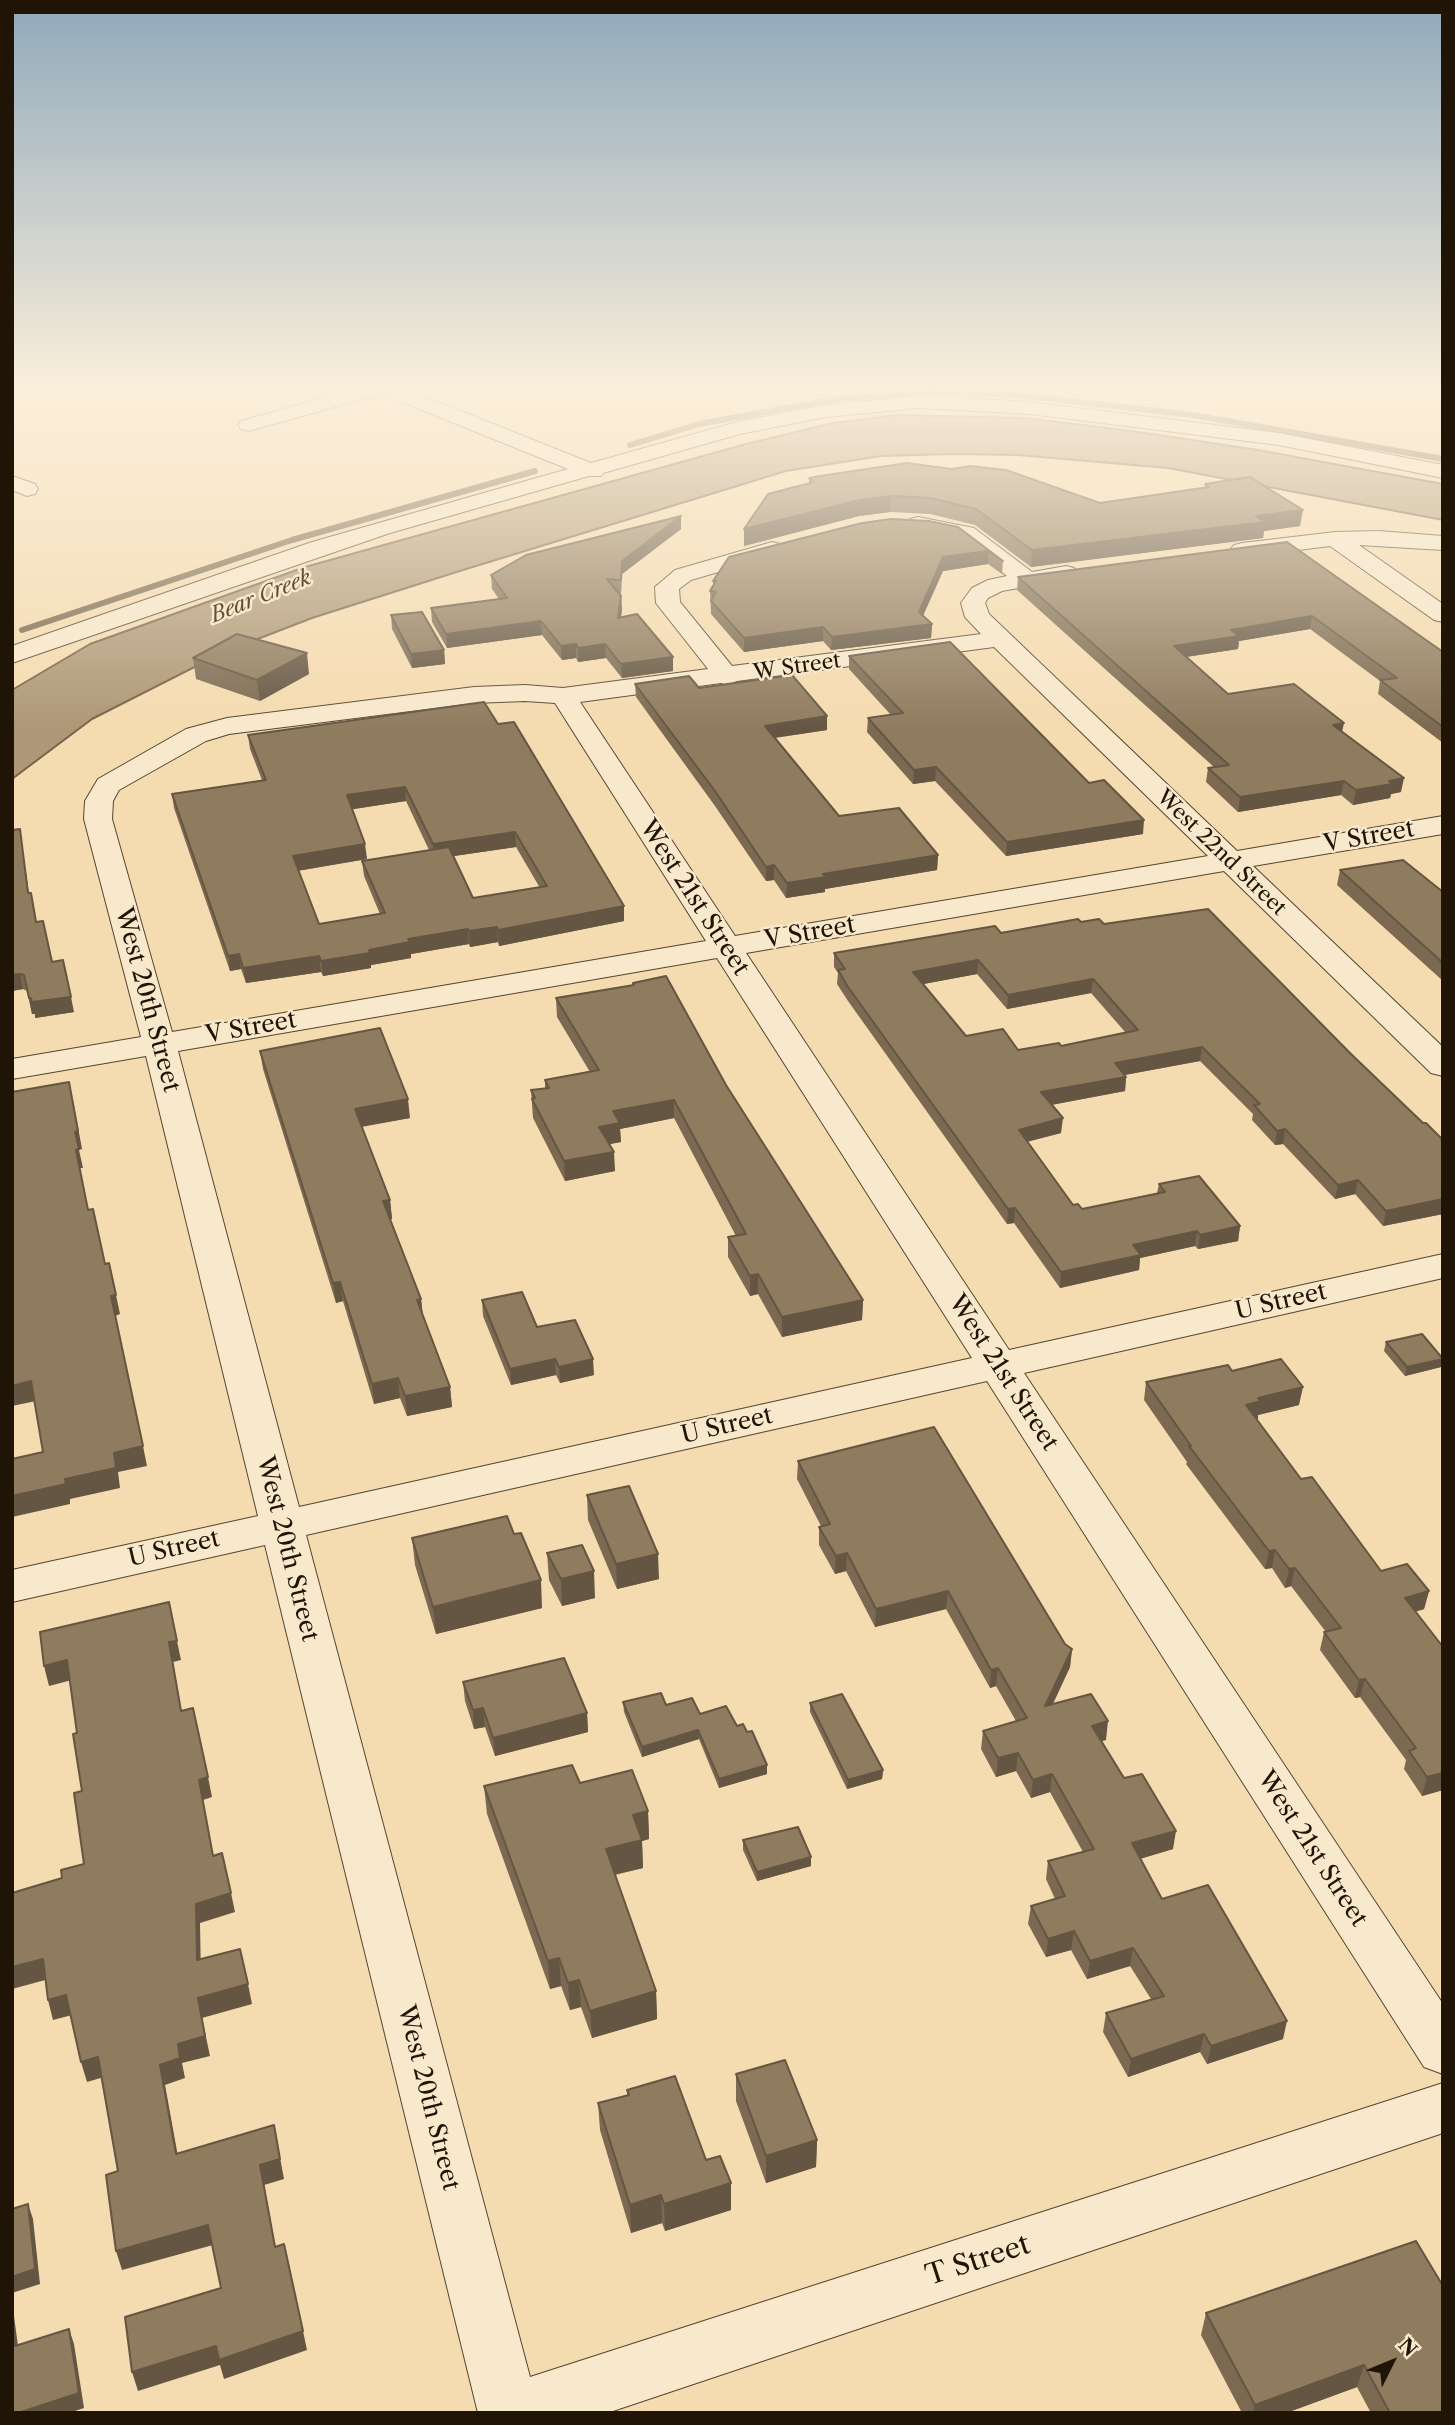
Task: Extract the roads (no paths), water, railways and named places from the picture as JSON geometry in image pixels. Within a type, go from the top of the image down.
[{"type":"street","points":[[12,655],[320,547],[477,503]]},
{"type":"street","points":[[890,522],[929,524],[967,533],[1025,579]]},
{"type":"street","points":[[1225,553],[1335,539],[1379,538],[1443,543]]},
{"type":"street","points":[[1335,539],[1443,615]]},
{"type":"street","points":[[727,677],[668,603],[667,587],[683,575],[709,565],[797,543]]},
{"type":"street","points":[[1000,639],[984,626],[973,603],[980,593],[996,585],[1090,570]]},
{"type":"street","name":"W Street","points":[[196,735],[227,726],[474,695],[525,693],[563,696],[727,677],[1000,639]]},
{"type":"street","name":"West 22nd Street","points":[[1000,639],[1443,1066]]},
{"type":"street","name":"West 21st Street","points":[[563,696],[1443,2050]]},
{"type":"street","name":"West 20th Street","points":[[196,735],[108,785],[99,801],[98,819],[159,1044],[281,1526],[512,2413]]},
{"type":"street","name":"V Street","points":[[12,1069],[1443,825]]},
{"type":"street","name":"U Street","points":[[12,1586],[1443,1266]]},
{"type":"street","name":"T Street","points":[[512,2413],[1443,2108]]},
{"type":"water","name":"Bear Creek","points":[[534,503],[681,503],[312,618],[224,652],[92,719],[12,779],[12,690],[90,644],[305,567]]},
{"type":"water","points":[[1354,503],[1443,503],[1443,520]]},
{"type":"waterway","points":[[22,630],[292,540],[422,503]]}]
